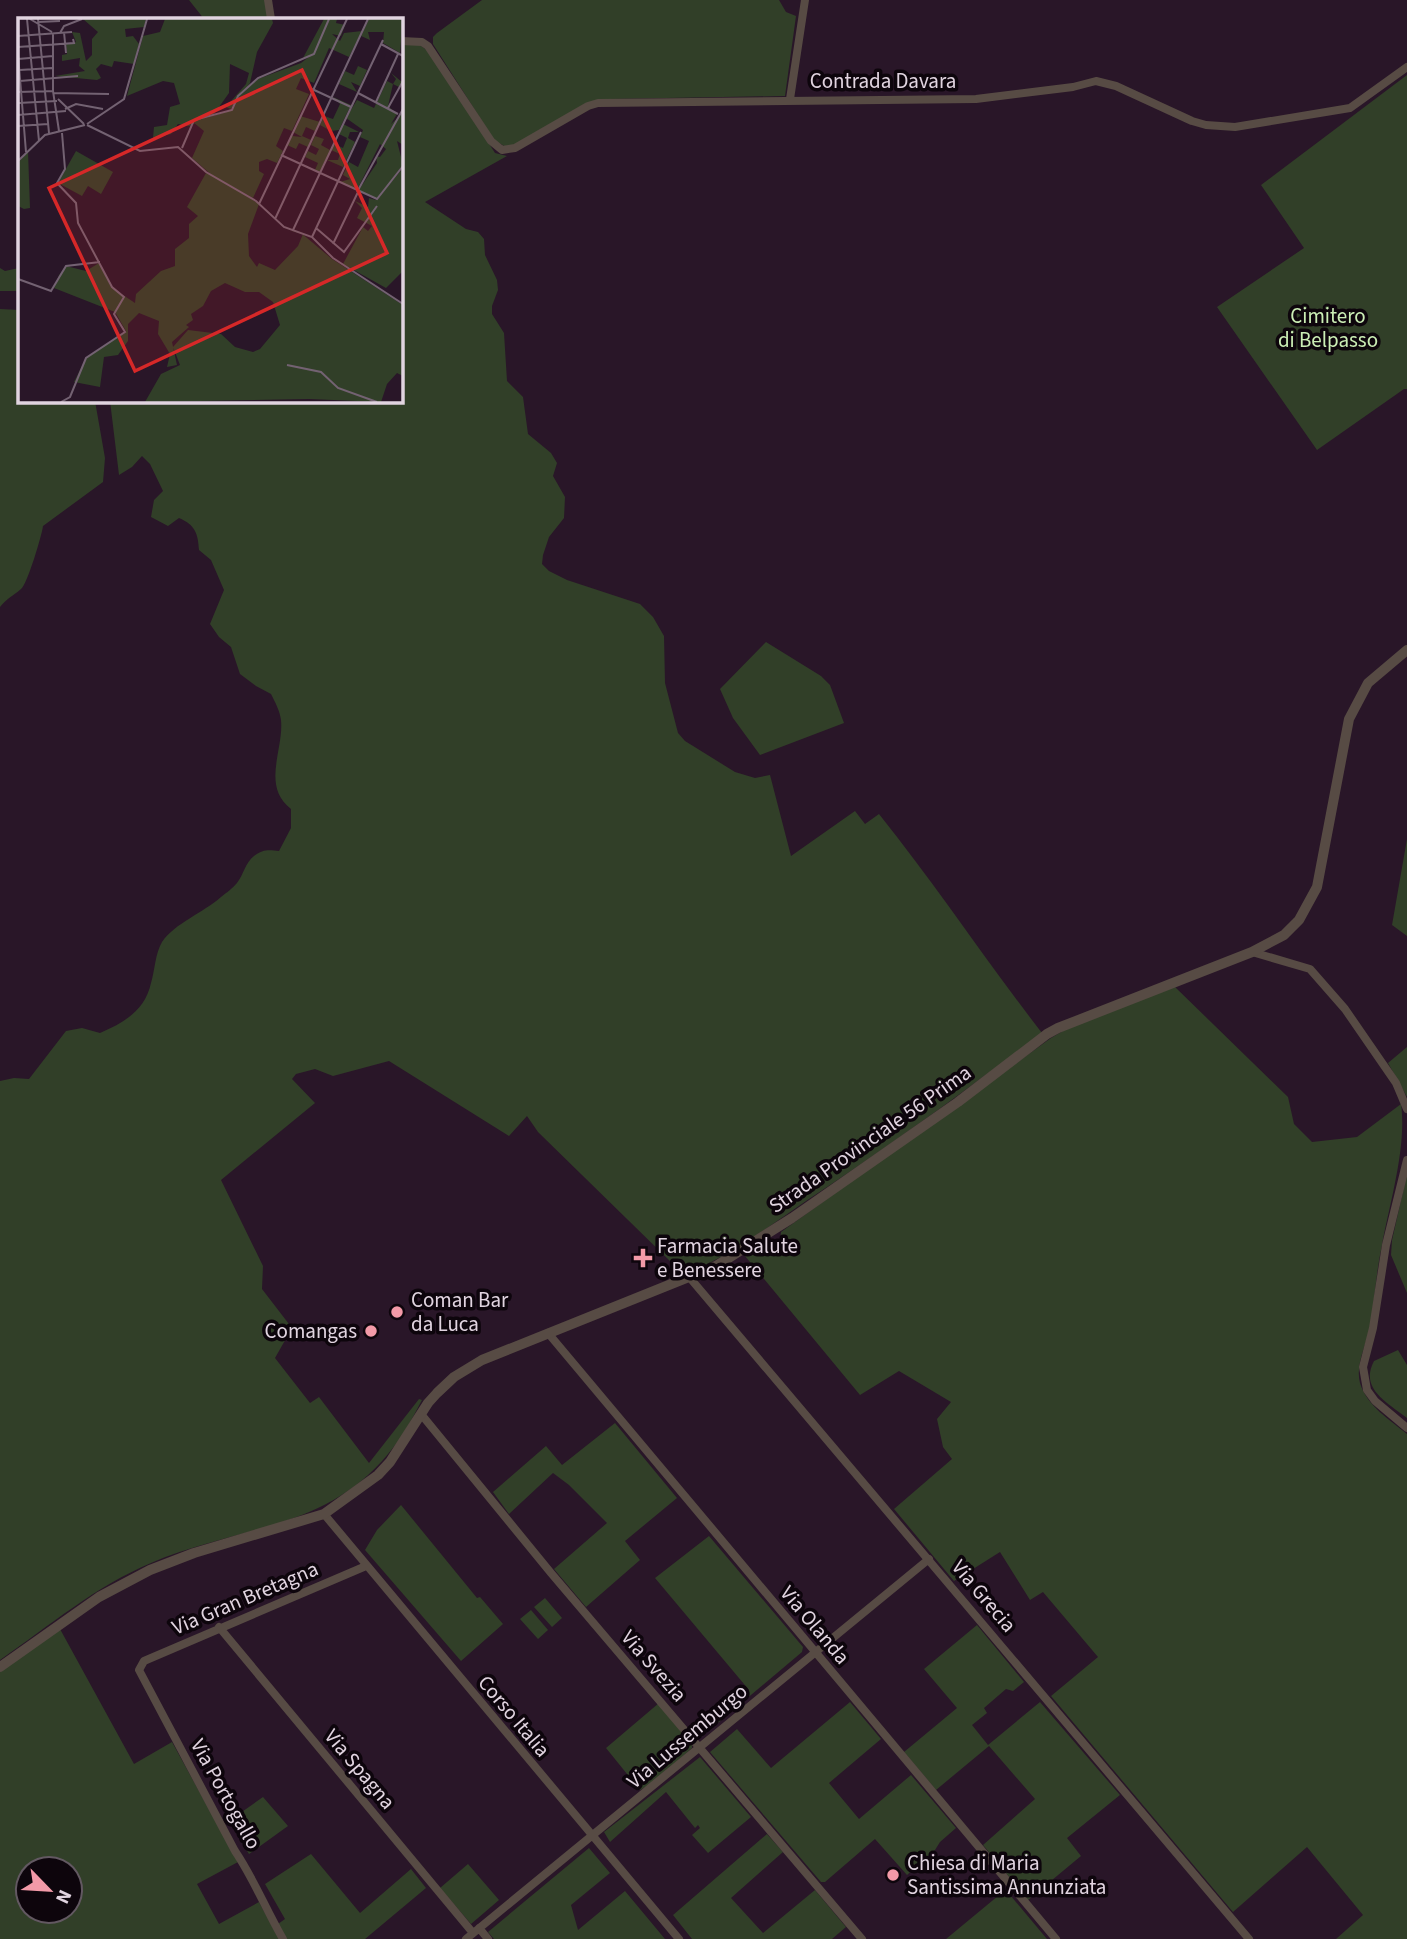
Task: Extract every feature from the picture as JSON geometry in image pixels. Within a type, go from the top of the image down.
[{"type":"street","points":[[268,0],[271,18]]},
{"type":"street","points":[[790,99],[805,0]]},
{"type":"street","name":"Contrada Davara","points":[[402,41],[422,42],[429,46],[491,141],[502,150],[515,148],[588,106],[598,103],[976,99],[1073,87],[1096,81],[1116,86],[1192,121],[1235,127],[1350,108],[1407,67]]},
{"type":"street","name":"Strada Provinciale 56 Prima","points":[[0,1667],[99,1597],[150,1570],[194,1553],[324,1514],[360,1489],[390,1462],[437,1393],[468,1368],[716,1266],[958,1102],[1058,1028],[1252,953],[1284,935],[1299,920],[1317,887],[1349,719],[1368,683],[1407,650]]},
{"type":"street","points":[[1252,953],[1310,970],[1345,1009],[1396,1083],[1407,1109]]},
{"type":"street","points":[[1407,1160],[1386,1245],[1373,1328],[1363,1367],[1367,1390],[1375,1401],[1407,1428]]},
{"type":"street","name":"Via Grecia","points":[[690,1278],[1249,1939]]},
{"type":"street","name":"Via Olanda","points":[[548,1333],[1056,1939]]},
{"type":"street","name":"Via Svezia","points":[[421,1414],[551,1573],[862,1939]]},
{"type":"street","name":"Corso Italia","points":[[324,1514],[679,1939]]},
{"type":"street","name":"Via Lussemburgo","points":[[466,1939],[929,1559]]},
{"type":"street","name":"Via Gran Bretagna","points":[[141,1666],[144,1661],[219,1627],[366,1566]]},
{"type":"street","name":"Via Spagna","points":[[219,1627],[476,1930],[488,1939]]},
{"type":"street","name":"Via Portogallo","points":[[141,1666],[139,1671],[283,1939]]},
{"type":"green space","points":[[189,0],[265,0],[268,18],[203,18]]},
{"type":"green space","points":[[482,0],[779,0],[786,12],[796,16],[785,96],[611,99],[506,147],[494,140],[433,44],[433,37],[437,33]]},
{"type":"green space","points":[[402,44],[420,45],[432,54],[495,153],[507,156],[425,202],[466,229],[478,232],[484,239],[485,255],[497,280],[498,290],[492,314],[504,333],[507,381],[523,397],[528,434],[551,453],[557,463],[553,476],[565,497],[564,518],[549,537],[542,564],[549,571],[567,580],[640,604],[653,617],[664,636],[665,683],[678,733],[685,741],[735,772],[755,778],[770,775],[791,856],[855,811],[865,824],[879,814],[1042,1033],[896,1140],[763,1231],[734,1250],[687,1273],[675,1262],[672,1263],[538,1132],[527,1116],[509,1136],[389,1061],[333,1076],[315,1069],[296,1074],[292,1079],[315,1103],[221,1180],[263,1266],[262,1289],[292,1328],[275,1358],[310,1403],[319,1397],[369,1463],[419,1399],[422,1400],[388,1454],[363,1479],[336,1498],[308,1513],[278,1524],[183,1551],[131,1572],[73,1607],[0,1660],[0,1081],[29,1079],[66,1031],[82,1028],[100,1033],[132,1015],[148,993],[162,942],[182,924],[234,887],[254,856],[263,851],[279,851],[291,828],[291,809],[282,800],[275,779],[281,720],[271,694],[240,674],[231,647],[219,637],[210,624],[224,590],[211,560],[199,550],[195,530],[189,524],[179,518],[168,526],[151,517],[154,500],[163,491],[150,464],[142,456],[132,467],[119,475],[110,402],[402,402]]},
{"type":"green space","name":"Cimitero di Belpasso","points":[[1407,75],[1407,389],[1317,450],[1217,307],[1304,248],[1261,185]]},
{"type":"green space","points":[[0,268],[5,271],[18,268],[18,291],[0,291]]},
{"type":"green space","points":[[0,309],[18,310],[18,402],[95,402],[105,458],[103,482],[43,526],[24,586],[0,607]]},
{"type":"green space","points":[[766,642],[821,676],[830,685],[844,723],[760,755],[733,718],[720,689]]},
{"type":"green space","points":[[1407,839],[1407,936],[1392,925]]},
{"type":"green space","points":[[1175,987],[1288,1097],[1294,1124],[1312,1142],[1357,1137],[1401,1104],[1400,1156],[1359,1376],[1363,1391],[1373,1406],[1407,1434],[1407,1939],[1336,1939],[1363,1915],[1307,1847],[1233,1912],[1051,1696],[1098,1657],[1043,1592],[1030,1600],[1000,1552],[954,1581],[894,1509],[952,1459],[943,1447],[937,1419],[951,1402],[899,1371],[860,1395],[745,1256],[767,1241],[774,1246],[780,1241],[781,1232],[1051,1038],[1085,1018]]},
{"type":"green space","points":[[1407,1047],[1407,1097],[1388,1063]]},
{"type":"green space","points":[[1407,1174],[1407,1293],[1391,1255]]},
{"type":"green space","points":[[1398,1350],[1407,1365],[1407,1418],[1384,1401],[1370,1380],[1374,1361]]},
{"type":"green space","points":[[615,1423],[677,1498],[625,1541],[640,1560],[586,1607],[554,1569],[607,1523],[553,1473],[509,1514],[493,1492],[546,1446],[562,1465]]},
{"type":"green space","points":[[401,1505],[477,1598],[480,1597],[503,1624],[461,1661],[365,1550],[377,1530]]},
{"type":"green space","points":[[709,1536],[803,1647],[802,1652],[700,1738],[697,1734],[749,1690],[655,1578]]},
{"type":"green space","points":[[545,1598],[562,1618],[552,1627],[534,1607]]},
{"type":"green space","points":[[531,1610],[548,1630],[538,1639],[520,1619]]},
{"type":"green space","points":[[977,1625],[1024,1682],[1013,1691],[1006,1689],[984,1708],[987,1713],[972,1725],[988,1745],[1040,1702],[1120,1795],[1067,1838],[1081,1856],[1028,1900],[983,1845],[1035,1799],[989,1746],[936,1790],[904,1752],[957,1708],[924,1669]]},
{"type":"green space","points":[[60,1629],[134,1764],[172,1742],[238,1862],[197,1884],[219,1924],[259,1902],[279,1939],[0,1939],[0,1672]]},
{"type":"green space","points":[[850,1702],[881,1739],[829,1783],[859,1819],[911,1775],[956,1828],[907,1875],[875,1839],[825,1882],[821,1882],[710,1752],[737,1729],[771,1768]]},
{"type":"green space","points":[[659,1703],[692,1741],[692,1748],[653,1783],[640,1790],[606,1748]]},
{"type":"green space","points":[[700,1757],[751,1817],[708,1853],[692,1835],[700,1828],[698,1825],[695,1828],[666,1792],[610,1842],[604,1832]]},
{"type":"green space","points":[[263,1797],[288,1826],[249,1854],[229,1821]]},
{"type":"green space","points":[[767,1834],[783,1852],[731,1898],[763,1933],[815,1890],[846,1927],[832,1939],[692,1939],[673,1915]]},
{"type":"green space","points":[[589,1848],[610,1873],[571,1905],[578,1930],[625,1891],[665,1939],[494,1939],[488,1932]]},
{"type":"green space","points":[[311,1854],[360,1913],[411,1869],[426,1888],[365,1939],[287,1939],[278,1924],[285,1919],[265,1884]]},
{"type":"green space","points":[[468,1864],[499,1900],[471,1924],[440,1888]]},
{"type":"green space","points":[[1005,1889],[1047,1939],[946,1939],[1004,1891]]},
{"type":"place","name":"Farmacia Salute e Benessere","points":[[643,1258]]},
{"type":"place","name":"Coman Bar da Luca","points":[[397,1312]]},
{"type":"place","name":"Comangas","points":[[371,1331]]},
{"type":"place","name":"Chiesa di Maria Santissima Annunziata","points":[[893,1875]]}]
